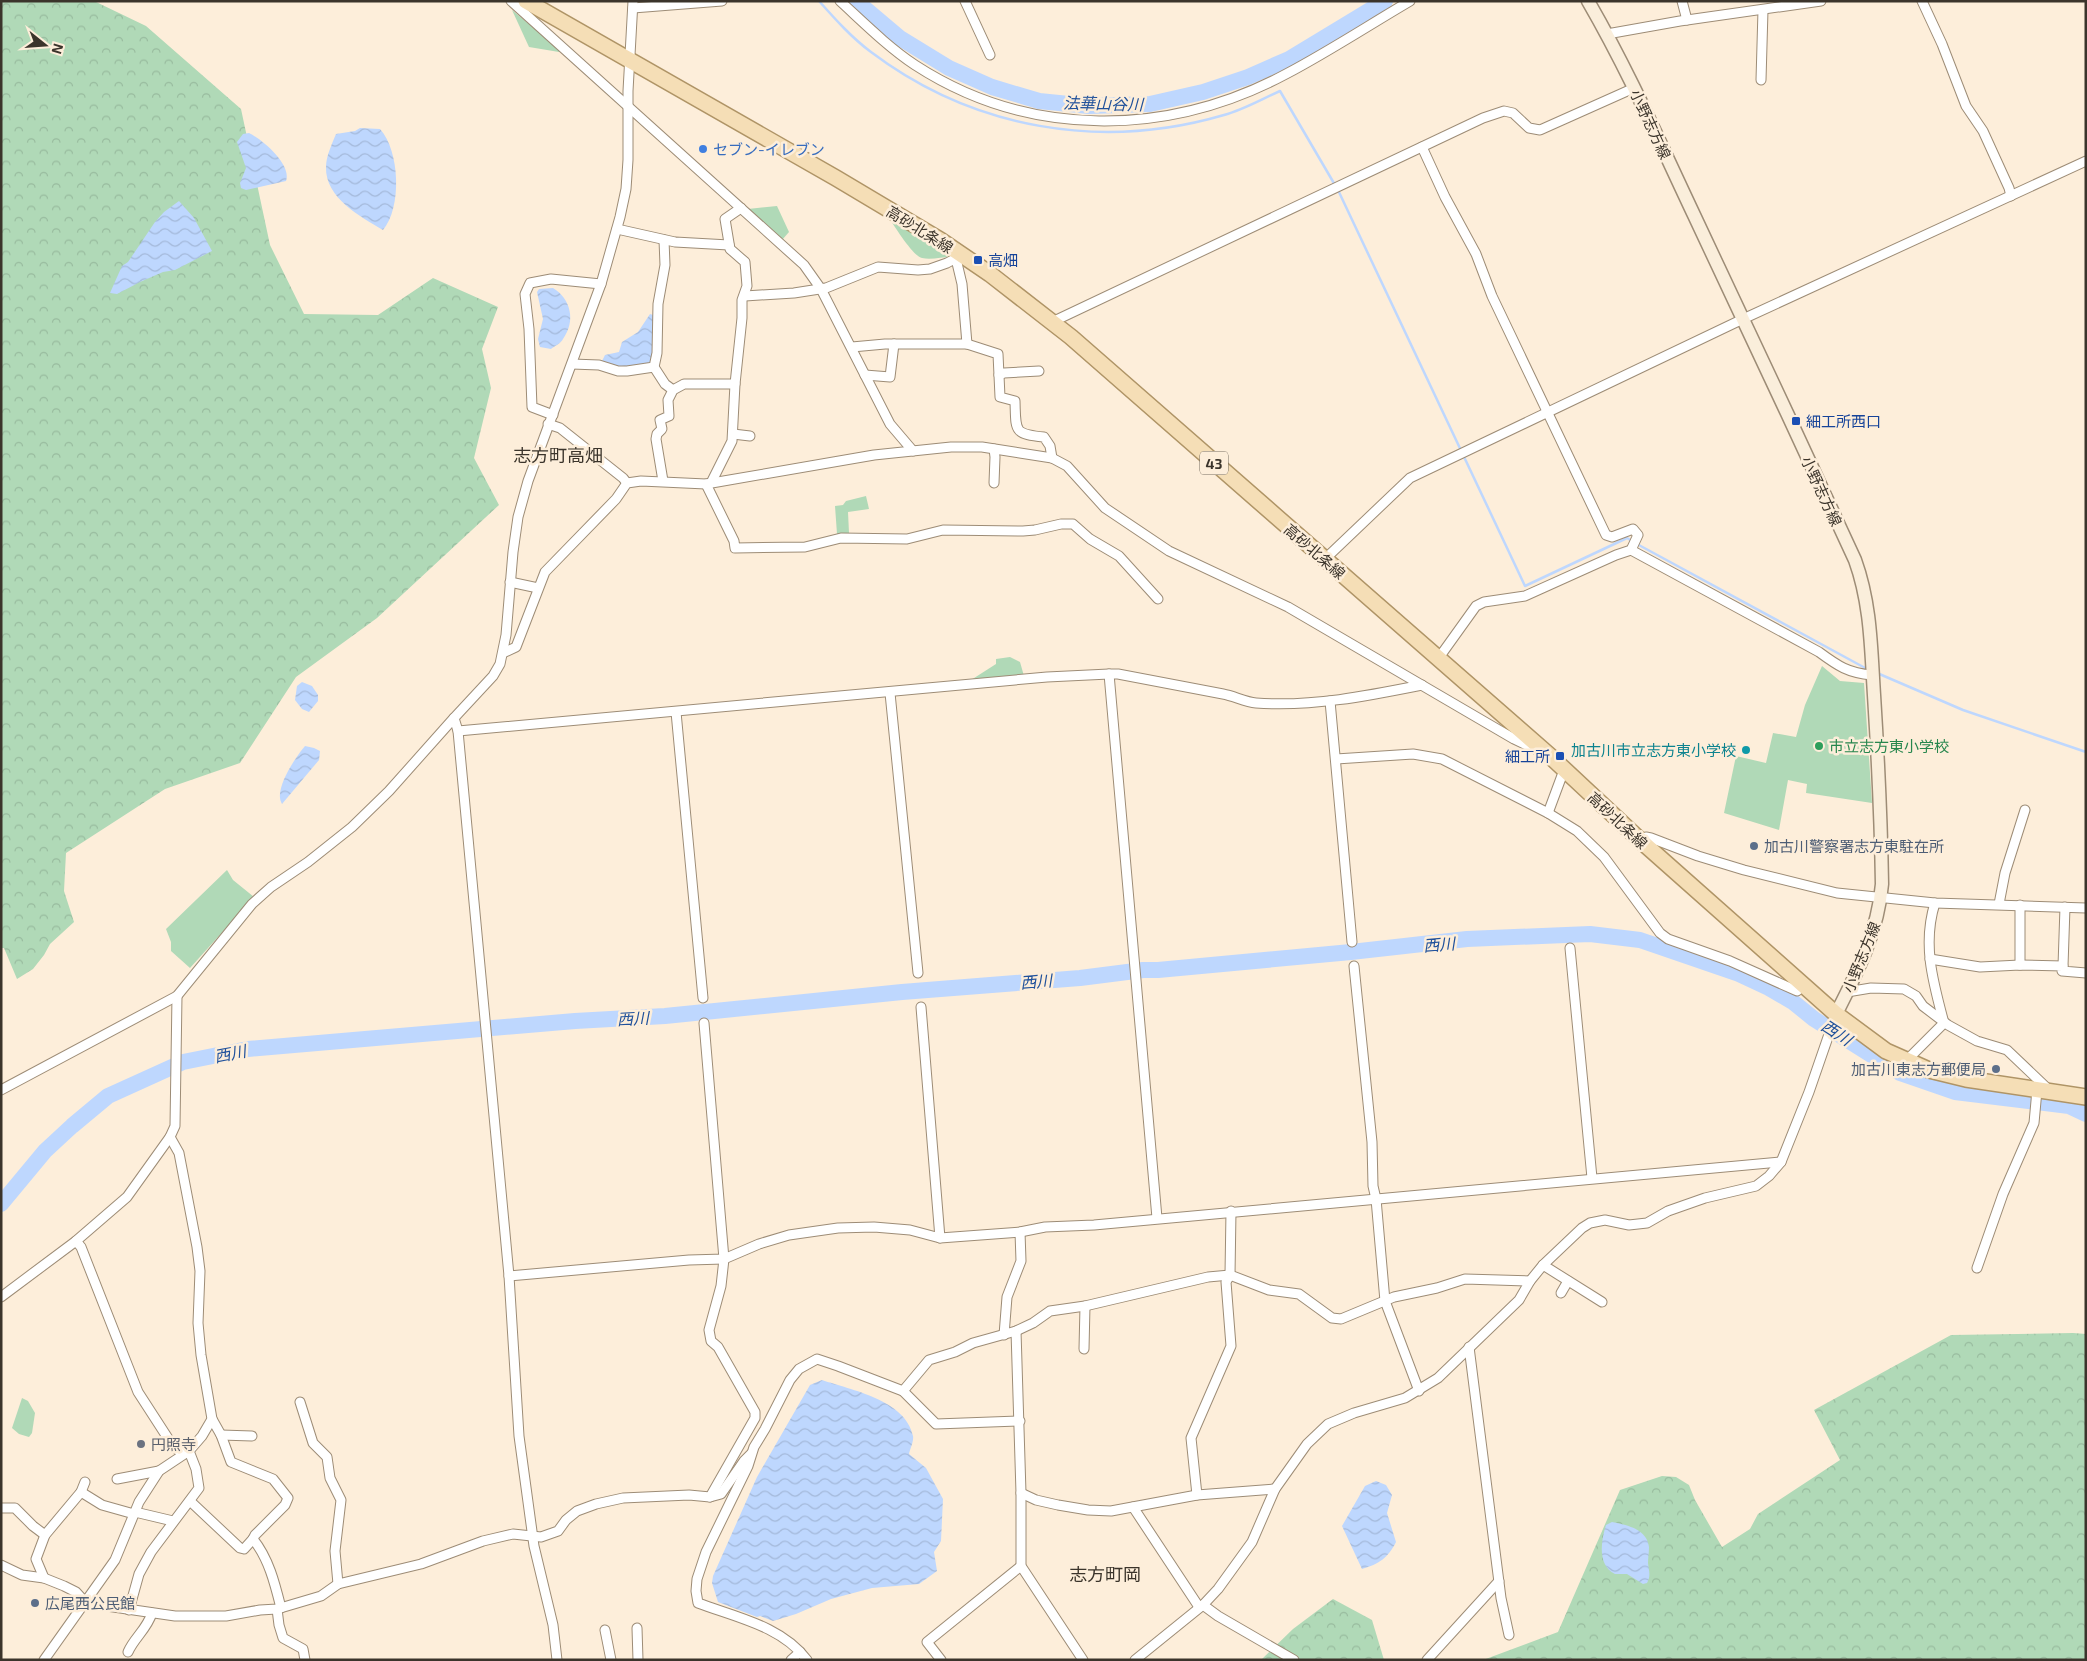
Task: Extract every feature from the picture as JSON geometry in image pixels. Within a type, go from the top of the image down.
[{"type":"main road","name":"高砂北条線","points":[[526,1],[836,178],[962,254],[1052,322],[1550,756],[1641,841],[1804,985],[1834,1018],[1906,1061],[1947,1075],[2047,1093],[2086,1097]]},
{"type":"main road","name":"小野志方線","points":[[1588,1],[1608,34],[1634,88],[1855,560],[1863,583],[1867,603],[1872,669],[1881,834],[1881,898],[1868,946],[1834,1018]]},
{"type":"street","points":[[511,1],[804,266],[821,289],[890,424],[913,451]]},
{"type":"street","points":[[1,1090],[162,1002],[177,996],[252,904],[271,886],[308,862],[352,827],[389,791],[493,676],[500,664],[503,653],[518,517],[528,481],[548,424],[601,284],[626,189],[633,5],[722,1]]},
{"type":"street","points":[[840,1],[881,38],[915,65],[976,97],[1021,111],[1110,122],[1150,119],[1195,109],[1260,86],[1286,74],[1410,1]]},
{"type":"street","points":[[965,1],[990,54]]},
{"type":"street","points":[[1682,1],[1687,20]]},
{"type":"street","points":[[1608,34],[1687,20],[1822,1]]},
{"type":"street","points":[[1922,1],[1942,44],[1966,106],[1983,131],[2011,196]]},
{"type":"street","points":[[1761,80],[1763,10]]},
{"type":"street","points":[[1052,322],[1483,118],[1504,111],[1513,113],[1529,128],[1540,130],[1634,88]]},
{"type":"street","points":[[1422,147],[1445,196],[1476,254],[1492,296],[1606,535],[1612,538],[1633,529],[1638,535],[1632,550]]},
{"type":"street","points":[[1325,559],[1410,478],[1481,446],[1743,319],[2086,161]]},
{"type":"street","points":[[708,483],[732,441],[733,434],[742,300],[745,296],[747,273],[745,262],[730,249],[725,219],[741,208]]},
{"type":"street","points":[[617,229],[664,240],[729,245]]},
{"type":"street","points":[[664,240],[665,265],[658,304],[657,353],[654,367],[665,384],[672,390]]},
{"type":"street","points":[[745,296],[794,293],[821,289],[878,267],[930,269],[947,263],[962,254]]},
{"type":"street","points":[[962,254],[957,263],[962,284],[967,344]]},
{"type":"street","points":[[553,415],[532,407],[529,329],[525,294],[527,288],[530,283],[551,279],[601,284]]},
{"type":"street","points":[[852,348],[894,344],[967,344],[998,354],[1000,397],[1015,401],[1018,431],[1025,436],[1044,437],[1050,446],[1052,458]]},
{"type":"street","points":[[865,375],[890,377],[894,344]]},
{"type":"street","points":[[572,364],[599,365],[627,372],[654,367]]},
{"type":"street","points":[[999,376],[1004,373],[1039,372]]},
{"type":"street","points":[[663,481],[656,439],[657,434],[662,429],[660,420],[669,416],[668,400],[672,390],[684,384],[735,384]]},
{"type":"street","points":[[548,424],[560,428],[627,483]]},
{"type":"street","points":[[733,434],[750,436]]},
{"type":"street","points":[[627,483],[663,481],[708,483],[874,455],[951,447],[994,449],[1052,458],[1067,466],[1105,508],[1169,551],[1288,607],[1514,739],[1550,756]]},
{"type":"street","points":[[994,449],[994,483]]},
{"type":"street","points":[[503,653],[516,647],[545,572],[616,499],[627,483]]},
{"type":"street","points":[[708,483],[734,541],[735,548],[805,547],[841,538],[907,539],[943,530],[1023,531],[1061,524],[1073,524],[1090,538],[1119,556],[1158,599]]},
{"type":"street","points":[[1438,659],[1476,606],[1484,602],[1525,596],[1616,555],[1632,550],[1819,652],[1845,670],[1857,674],[1872,669]]},
{"type":"street","points":[[510,582],[538,588]]},
{"type":"street","points":[[458,731],[1047,678],[1110,674],[1210,692],[1253,702],[1283,704],[1368,696],[1422,685]]},
{"type":"street","points":[[1110,674],[1157,1218]]},
{"type":"street","points":[[890,693],[918,973]]},
{"type":"street","points":[[1330,701],[1352,942]]},
{"type":"street","points":[[676,712],[703,998]]},
{"type":"street","points":[[454,718],[458,731],[508,1276],[519,1436],[533,1538],[553,1626],[557,1660]]},
{"type":"street","points":[[1336,759],[1413,754],[1442,759],[1548,813],[1577,831],[1604,857],[1660,933],[1668,939],[1730,961],[1797,991],[1804,985]]},
{"type":"street","points":[[1548,813],[1564,770]]},
{"type":"street","points":[[1999,904],[2005,873],[2025,810]]},
{"type":"street","points":[[1641,841],[1646,837],[1651,838],[1698,856],[1788,882],[1837,893],[1935,903],[2086,908]]},
{"type":"street","points":[[1935,903],[1930,920],[1928,938],[1930,967],[1944,1023]]},
{"type":"street","points":[[2020,905],[2020,964]]},
{"type":"street","points":[[2066,907],[2062,971],[2086,973]]},
{"type":"street","points":[[1570,948],[1592,1178]]},
{"type":"street","points":[[1930,958],[1980,967],[2020,964],[2062,966]]},
{"type":"street","points":[[1354,966],[1368,1120],[1372,1142],[1373,1186],[1376,1199],[1385,1301],[1419,1391]]},
{"type":"street","points":[[1847,992],[1871,988],[1904,989],[1916,996],[1923,1006],[1944,1023],[1977,1041],[2007,1050],[2047,1093],[2086,1105]]},
{"type":"street","points":[[1,1297],[76,1241],[128,1197],[170,1137],[175,1126],[177,996]]},
{"type":"street","points":[[921,1007],[940,1238]]},
{"type":"street","points":[[1135,1660],[1201,1606],[1218,1589],[1252,1542],[1275,1489],[1307,1444],[1328,1424],[1354,1413],[1405,1398],[1438,1378],[1519,1300],[1530,1281],[1543,1266],[1582,1228],[1590,1223],[1605,1220],[1629,1225],[1646,1223],[1668,1211],[1705,1198],[1756,1186],[1769,1176],[1781,1162],[1809,1092],[1834,1018]]},
{"type":"street","points":[[1906,1061],[1944,1023]]},
{"type":"street","points":[[704,1024],[724,1259],[722,1286],[709,1330],[711,1341],[718,1347],[755,1412],[755,1418],[710,1497]]},
{"type":"street","points":[[1977,1268],[2003,1194],[2034,1123],[2035,1109],[2047,1093]]},
{"type":"street","points":[[170,1137],[179,1153],[197,1247],[200,1271],[198,1323],[201,1355],[212,1419],[221,1435],[231,1462],[273,1479],[288,1498],[285,1505],[244,1549],[240,1548],[190,1501]]},
{"type":"street","points":[[508,1276],[724,1259],[759,1244],[789,1235],[838,1228],[910,1230],[940,1238],[1020,1232],[1045,1227],[1094,1225],[1781,1162]]},
{"type":"street","points":[[1197,1495],[1191,1438],[1231,1346],[1226,1282],[1230,1275],[1231,1212]]},
{"type":"street","points":[[1004,1335],[1007,1297],[1021,1261],[1020,1232]]},
{"type":"street","points":[[76,1241],[81,1247],[138,1392],[171,1443],[186,1452],[196,1469],[199,1488],[150,1552],[139,1574],[129,1610]]},
{"type":"street","points":[[1543,1266],[1602,1302]]},
{"type":"street","points":[[903,1391],[929,1360],[1034,1324],[1050,1311],[1085,1306],[1160,1287],[1230,1275],[1269,1290],[1299,1294],[1332,1318],[1348,1318],[1385,1301],[1465,1279],[1530,1281]]},
{"type":"street","points":[[1561,1293],[1568,1281]]},
{"type":"street","points":[[1084,1349],[1085,1306]]},
{"type":"street","points":[[1016,1331],[1020,1421],[1021,1566],[1083,1660]]},
{"type":"street","points":[[1469,1347],[1499,1581],[1509,1635]]},
{"type":"street","points":[[807,1660],[792,1643],[769,1630],[698,1603],[696,1591],[706,1552],[748,1466],[751,1454],[790,1380],[799,1368],[817,1359],[903,1391],[936,1424],[1020,1421]]},
{"type":"street","points":[[300,1402],[313,1443],[327,1457],[330,1478],[341,1500],[335,1551],[338,1584]]},
{"type":"street","points":[[44,1660],[86,1604],[115,1560],[139,1502],[159,1472],[186,1452],[202,1436],[212,1419]]},
{"type":"street","points":[[221,1435],[252,1436]]},
{"type":"street","points":[[1,1565],[22,1575],[44,1578],[76,1592],[86,1604],[175,1616],[226,1616],[279,1609],[321,1596],[338,1584],[420,1564],[483,1540],[513,1534],[533,1538],[542,1537],[558,1531],[566,1520],[577,1511],[596,1504],[623,1498],[689,1495],[710,1497],[721,1494],[751,1454]]},
{"type":"street","points":[[118,1479],[159,1472]]},
{"type":"street","points":[[44,1578],[36,1558],[45,1535],[81,1492],[85,1482]]},
{"type":"street","points":[[1021,1493],[1036,1500],[1088,1510],[1111,1511],[1197,1495],[1275,1489]]},
{"type":"street","points":[[81,1492],[102,1505],[173,1521]]},
{"type":"street","points":[[1133,1507],[1201,1606],[1294,1660]]},
{"type":"street","points":[[1,1508],[15,1508],[32,1526],[45,1535]]},
{"type":"street","points":[[254,1539],[273,1576],[279,1609],[279,1625],[283,1638],[303,1649],[305,1660]]},
{"type":"street","points":[[941,1660],[927,1642],[1021,1566]]},
{"type":"street","points":[[1428,1660],[1499,1581]]},
{"type":"street","points":[[128,1652],[133,1642],[149,1623],[152,1613]]},
{"type":"street","points":[[638,1628],[638,1660]]},
{"type":"street","points":[[605,1630],[611,1660]]},
{"type":"street","points":[[791,1660],[800,1652]]},
{"type":"green space","points":[[1,1],[94,1],[146,26],[241,109],[270,245],[304,314],[378,315],[433,278],[498,307],[482,349],[491,388],[474,458],[499,505],[377,618],[296,677],[240,763],[165,789],[66,853],[64,891],[74,922],[50,944],[33,969],[17,979],[4,948],[1,948]]},
{"type":"green space","points":[[512,10],[560,50],[559,52],[529,47]]},
{"type":"green space","points":[[777,206],[789,232],[782,240],[748,209]]},
{"type":"green space","points":[[889,218],[953,255],[951,257],[929,259],[918,256],[904,241]]},
{"type":"green space","points":[[866,496],[869,509],[848,512],[849,533],[837,534],[835,506],[843,505],[846,501]]},
{"type":"green space","points":[[1010,657],[1020,662],[1024,676],[971,680],[996,664],[996,659]]},
{"type":"green space","name":"市立志方東小学校","points":[[1822,666],[1840,681],[1864,683],[1872,803],[1806,793],[1807,784],[1788,780],[1779,830],[1724,813],[1736,756],[1766,763],[1773,733],[1796,737],[1805,705]]},
{"type":"green space","points":[[227,870],[233,880],[254,897],[190,968],[171,951],[171,942],[166,929]]},
{"type":"green space","points":[[2086,1334],[2086,1660],[1483,1660],[1558,1632],[1620,1490],[1662,1476],[1676,1477],[1689,1485],[1695,1500],[1722,1547],[1750,1529],[1758,1514],[1840,1460],[1814,1410],[1951,1335]]},
{"type":"green space","points":[[22,1398],[28,1401],[35,1413],[32,1433],[29,1437],[19,1434],[12,1428]]},
{"type":"green space","points":[[1333,1599],[1372,1620],[1384,1660],[1261,1660],[1293,1629]]},
{"type":"water","points":[[360,128],[380,129],[392,151],[395,165],[396,194],[389,220],[383,230],[355,213],[346,205],[331,188],[327,178],[327,159],[336,134],[355,131]]},
{"type":"water","points":[[249,133],[262,141],[281,161],[287,175],[286,181],[246,190],[241,188],[240,183],[246,168],[237,142],[243,134]]},
{"type":"water","points":[[179,201],[194,218],[212,251],[175,270],[163,272],[117,294],[110,293],[122,266],[128,262],[155,222],[164,212]]},
{"type":"water","points":[[553,288],[568,304],[570,318],[567,332],[563,339],[551,349],[540,347],[538,339],[543,319],[537,292],[539,289]]},
{"type":"water","points":[[650,314],[653,315],[653,357],[650,362],[645,366],[630,368],[614,366],[602,361],[605,355],[619,352],[622,342],[638,332]]},
{"type":"water","points":[[302,682],[312,686],[318,695],[318,701],[309,712],[302,709],[295,700],[297,686]]},
{"type":"water","points":[[305,746],[320,751],[319,760],[282,804],[280,791],[286,774]]},
{"type":"water","points":[[822,1380],[876,1398],[900,1413],[908,1424],[913,1436],[909,1454],[926,1468],[943,1499],[941,1541],[934,1552],[937,1571],[919,1584],[872,1588],[831,1599],[796,1614],[773,1621],[718,1602],[712,1583],[713,1576],[757,1477],[810,1385]]},
{"type":"water","points":[[1376,1481],[1386,1485],[1392,1495],[1387,1513],[1396,1542],[1382,1560],[1362,1569],[1342,1526],[1365,1486]]},
{"type":"water","points":[[1612,1522],[1635,1529],[1647,1541],[1649,1547],[1649,1578],[1647,1583],[1643,1584],[1627,1574],[1615,1574],[1605,1565],[1602,1552],[1603,1538],[1606,1525]]},
{"type":"waterway","points":[[819,1],[864,47],[910,78],[952,99],[995,115],[1040,126],[1085,131],[1131,131],[1178,126],[1231,113],[1280,91],[1335,185]]},
{"type":"waterway","name":"法華山谷川","points":[[856,1],[900,38],[949,68],[992,87],[1039,101],[1089,106],[1150,104],[1203,92],[1248,77],[1289,59],[1385,1]]},
{"type":"waterway","points":[[1338,190],[1525,586],[1627,538],[1632,541]]},
{"type":"waterway","points":[[1637,544],[1867,669]]},
{"type":"waterway","points":[[1877,673],[1963,710],[2086,752]]},
{"type":"waterway","name":"西川","points":[[1,1204],[45,1151],[108,1096],[183,1062],[248,1049],[575,1021],[665,1016],[902,992],[1080,978],[1143,970],[1351,952],[1467,939],[1590,934],[1640,940],[1739,974],[1769,988],[1793,1002],[1814,1019],[1900,1073],[1955,1092],[2069,1106],[2086,1114]]},
{"type":"place","name":"セブン-イレブン","points":[[703,149]]},
{"type":"place","name":"高畑","points":[[978,260]]},
{"type":"place","name":"細工所西口","points":[[1796,421]]},
{"type":"place","name":"市立志方東小学校","points":[[1819,746]]},
{"type":"place","name":"加古川市立志方東小学校","points":[[1746,750]]},
{"type":"place","name":"細工所","points":[[1560,756]]},
{"type":"place","name":"加古川警察署志方東駐在所","points":[[1754,846]]},
{"type":"place","name":"加古川東志方郵便局","points":[[1996,1069]]},
{"type":"place","name":"円照寺","points":[[141,1444]]},
{"type":"place","name":"広尾西公民館","points":[[35,1603]]},
{"type":"district","name":"志方町高畑","points":[[558,455]]},
{"type":"district","name":"志方町岡","points":[[1105,1574]]}]
